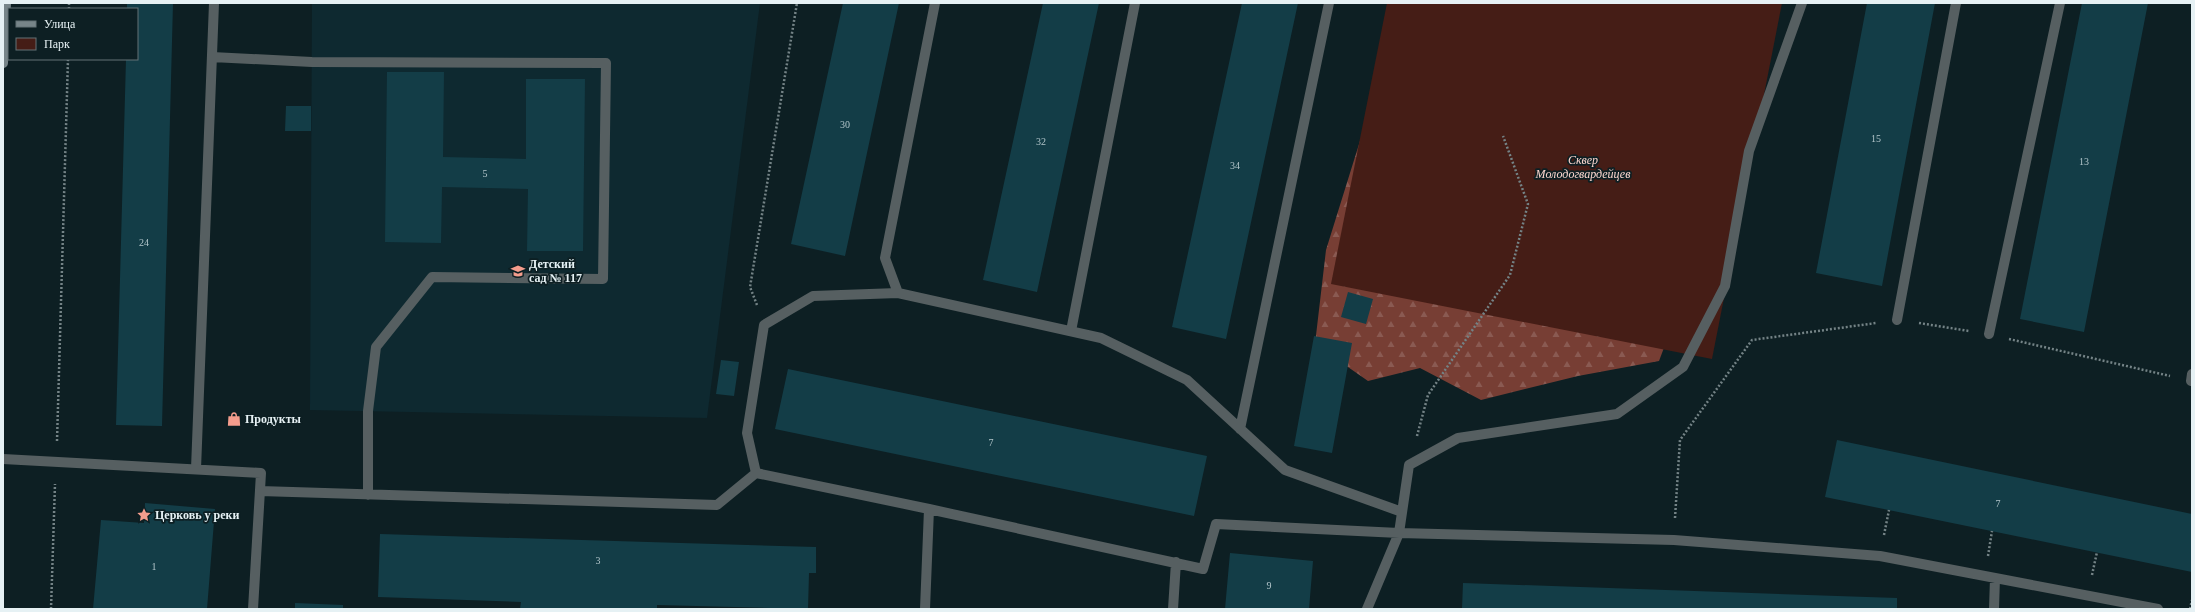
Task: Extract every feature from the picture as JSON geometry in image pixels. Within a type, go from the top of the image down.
[{"type":"street","points":[[3,63],[6,3]]},
{"type":"lane","points":[[196,469],[214,3]]},
{"type":"lane","points":[[898,292],[885,258],[934,3]]},
{"type":"lane","points":[[1071,331],[1135,3]]},
{"type":"lane","points":[[1240,429],[1329,3]]},
{"type":"lane","points":[[1367,609],[1399,533],[1408,465],[1458,438],[1617,414],[1683,367],[1725,286],[1749,151],[1802,3]]},
{"type":"lane","points":[[1897,320],[1956,3]]},
{"type":"lane","points":[[1989,334],[2060,3]]},
{"type":"lane","points":[[212,57],[312,62],[606,63],[602,279],[432,278],[376,346],[368,411],[368,495]]},
{"type":"lane","points":[[756,473],[747,433],[764,325],[813,296],[898,292],[1101,338],[1187,380],[1285,470],[1402,512]]},
{"type":"lane","points":[[3,459],[261,473],[253,609]]},
{"type":"lane","points":[[260,491],[717,505],[756,473]]},
{"type":"lane","points":[[756,473],[1203,569],[1216,524],[1399,533],[1674,540],[1880,556],[2158,609]]},
{"type":"lane","points":[[926,609],[929,509]]},
{"type":"lane","points":[[1173,609],[1176,562]]},
{"type":"lane","points":[[1994,609],[1995,578]]},
{"type":"path","points":[[764,325],[750,287],[798,3]]},
{"type":"path","points":[[51,609],[68,60]]},
{"type":"path","points":[[1408,465],[1428,395],[1510,275],[1528,204],[1503,136]]},
{"type":"path","points":[[1674,540],[1680,440],[1752,340],[1897,320],[1989,334],[2191,377]]},
{"type":"path","points":[[2190,609],[2192,600]]},
{"type":"shaded area","name":"Детский сад № 117","points":[[312,3],[760,3],[707,418],[310,410]]},
{"type":"green space","name":"Сквер Молодогвардейцев","points":[[1387,3],[1782,3],[1712,359],[1331,284]]},
{"type":"green space","points":[[1441,3],[1680,305],[1659,361],[1578,376],[1481,400],[1420,368],[1368,381],[1315,344],[1326,250],[1393,35]]},
{"type":"building","points":[[127,3],[173,3],[162,426],[116,425],[126,60],[138,60],[138,8],[127,8]]},
{"type":"building","points":[[843,3],[899,3],[845,256],[791,244]]},
{"type":"building","points":[[1043,3],[1099,3],[1037,292],[983,280]]},
{"type":"building","points":[[1242,3],[1298,3],[1226,339],[1172,327]]},
{"type":"building","points":[[1867,3],[1935,3],[1882,286],[1816,273]]},
{"type":"building","points":[[2082,3],[2148,3],[2084,332],[2020,319]]},
{"type":"building","points":[[387,72],[444,72],[443,157],[526,159],[526,79],[585,79],[583,251],[527,251],[528,189],[442,187],[441,243],[385,242]]},
{"type":"building","points":[[286,106],[311,106],[311,131],[285,131]]},
{"type":"building","points":[[1348,292],[1373,299],[1366,324],[1341,317]]},
{"type":"building","points":[[1314,336],[1352,343],[1332,453],[1294,446]]},
{"type":"building","points":[[721,360],[739,362],[734,396],[716,394]]},
{"type":"building","points":[[788,369],[1207,456],[1194,516],[775,429]]},
{"type":"building","points":[[1837,440],[2192,514],[2192,572],[1825,497]]},
{"type":"building","points":[[145,503],[215,509],[207,609],[93,609],[101,520],[144,523]]},
{"type":"building","points":[[380,534],[816,547],[816,573],[809,573],[808,609],[657,605],[657,609],[520,609],[521,602],[378,597]]},
{"type":"building","points":[[1230,553],[1313,561],[1309,609],[1225,609]]},
{"type":"building","points":[[1463,583],[1897,598],[1897,609],[1462,609]]},
{"type":"building","points":[[295,603],[343,605],[343,609],[295,609]]},
{"type":"place","name":"Детский сад № 117","points":[[518,271]]},
{"type":"place","name":"Продукты","points":[[234,419]]},
{"type":"place","name":"Церковь у реки","points":[[144,515]]}]
